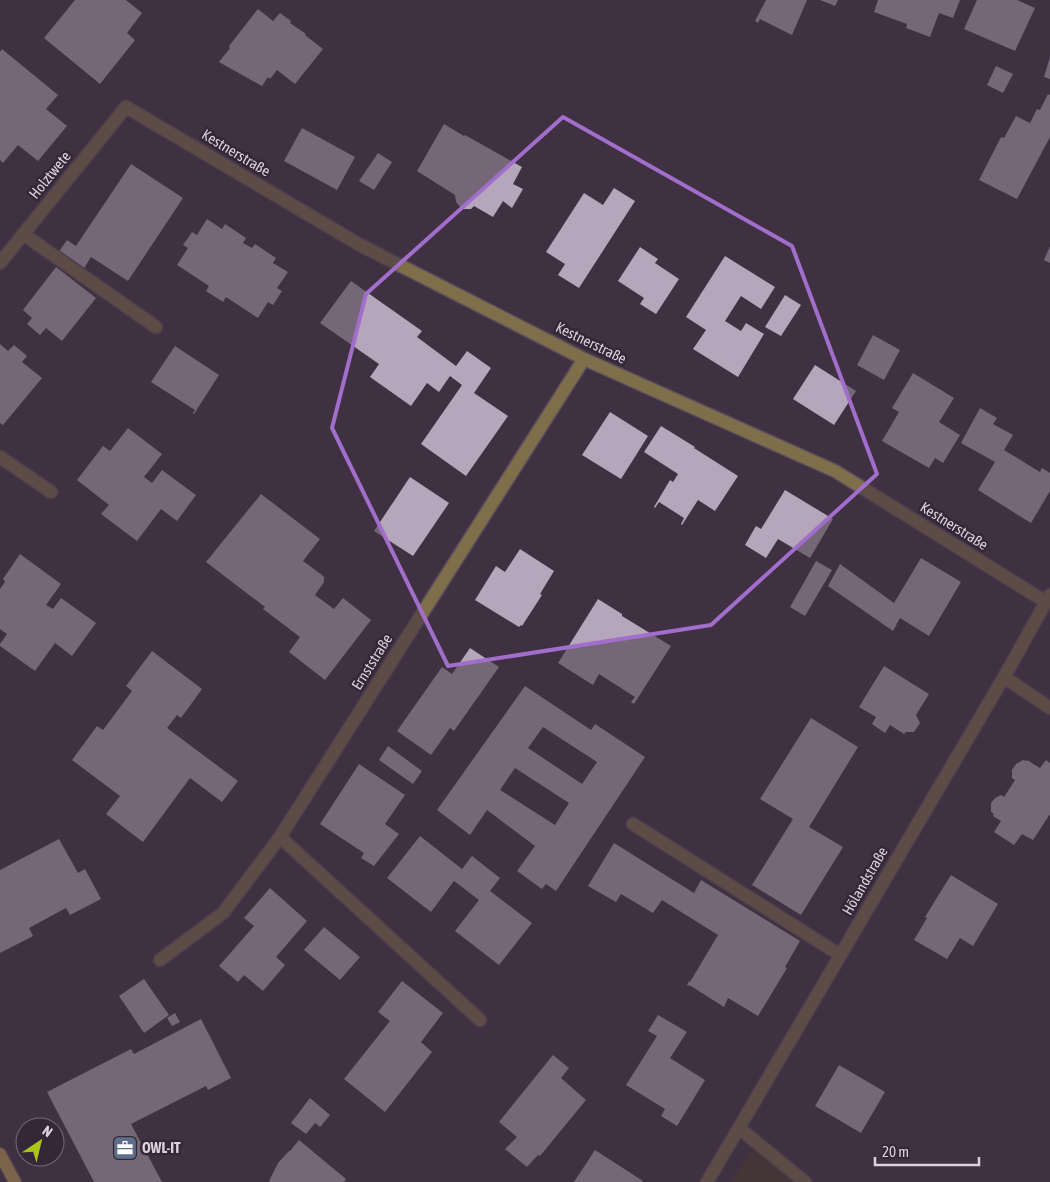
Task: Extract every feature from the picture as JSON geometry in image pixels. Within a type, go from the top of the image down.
[{"type":"main road","points":[[0,1154],[15,1182]]},
{"type":"street","name":"Holztwete","points":[[0,263],[126,107]]},
{"type":"street","name":"Kestnerstraße","points":[[126,107],[360,245],[584,359],[835,472],[1048,598]]},
{"type":"street","points":[[23,234],[156,327]]},
{"type":"street","name":"Ernststraße","points":[[160,960],[223,913],[280,837],[584,359]]},
{"type":"street","points":[[0,456],[51,492]]},
{"type":"street","name":"Hölandstraße","points":[[707,1182],[1004,677],[1048,598]]},
{"type":"street","points":[[1004,677],[1050,708]]},
{"type":"street","points":[[633,824],[840,955]]},
{"type":"street","points":[[280,837],[480,1020]]},
{"type":"street","points":[[739,1128],[805,1182]]},
{"type":"highlighted area","points":[[563,117],[792,246],[877,474],[711,625],[448,666],[332,428],[366,294]]},
{"type":"shaded area","points":[[753,1148],[793,1182],[731,1182]]},
{"type":"building","points":[[75,0],[126,0],[142,13],[127,33],[135,40],[100,84],[44,38]]},
{"type":"building","points":[[766,0],[807,0],[792,35],[760,19],[758,23],[755,21]]},
{"type":"building","points":[[820,0],[838,0],[835,6]]},
{"type":"building","points":[[878,0],[960,0],[953,18],[939,13],[930,37],[906,28],[907,24],[874,12]]},
{"type":"building","points":[[977,0],[1017,0],[1035,8],[1015,51],[964,29]]},
{"type":"building","points":[[258,9],[273,21],[280,13],[323,49],[295,84],[277,70],[270,79],[268,77],[262,86],[219,62]]},
{"type":"building","points":[[2,49],[58,95],[46,109],[67,126],[38,161],[18,145],[3,163],[0,160],[0,52]]},
{"type":"building","points":[[1050,57],[1050,79],[1044,77]]},
{"type":"building","points":[[996,66],[1013,74],[1003,93],[987,85]]},
{"type":"building","points":[[1048,94],[1050,95],[1050,137],[1017,199],[979,180],[1001,137],[1004,138],[1016,116],[1030,123],[1037,109],[1040,110]]},
{"type":"building","points":[[444,124],[522,167],[513,184],[523,189],[512,208],[503,201],[493,217],[474,206],[471,209],[462,209],[456,202],[455,195],[417,171]]},
{"type":"building","points":[[302,128],[355,157],[337,190],[284,161]]},
{"type":"building","points":[[378,153],[392,162],[374,190],[359,181]]},
{"type":"building","points":[[131,164],[183,198],[128,281],[91,257],[83,270],[58,253],[67,240],[76,246]]},
{"type":"building","points":[[614,188],[635,201],[579,288],[558,275],[565,264],[546,252],[584,193],[603,205]]},
{"type":"building","points":[[207,219],[222,229],[225,224],[246,238],[243,243],[252,248],[255,244],[276,258],[273,263],[288,272],[277,288],[282,291],[273,305],[268,302],[258,318],[226,297],[223,302],[206,291],[209,286],[177,265],[188,248],[183,245],[192,232],[197,235]]},
{"type":"building","points":[[1050,246],[1050,263],[1044,260]]},
{"type":"building","points":[[640,247],[658,259],[655,263],[679,279],[656,314],[640,304],[644,298],[618,281]]},
{"type":"building","points":[[725,256],[775,287],[761,309],[741,296],[725,321],[741,331],[746,323],[764,334],[738,377],[693,349],[706,330],[686,317]]},
{"type":"building","points":[[56,267],[96,298],[62,341],[46,328],[40,335],[27,324],[32,318],[23,310]]},
{"type":"building","points":[[351,281],[422,331],[417,337],[456,366],[467,351],[491,368],[474,393],[508,416],[466,476],[421,444],[462,385],[450,376],[439,392],[427,383],[411,406],[370,377],[379,364],[320,323]]},
{"type":"building","points":[[785,295],[801,305],[781,336],[765,327]]},
{"type":"building","points":[[873,335],[900,350],[884,380],[857,365]]},
{"type":"building","points":[[0,344],[8,351],[14,345],[27,356],[22,362],[42,378],[3,425],[0,423]]},
{"type":"building","points":[[175,346],[219,375],[194,414],[195,410],[151,382]]},
{"type":"building","points":[[815,365],[856,391],[834,425],[793,399]]},
{"type":"building","points":[[913,373],[954,398],[939,422],[960,435],[943,463],[935,458],[929,468],[882,441],[899,412],[892,408]]},
{"type":"building","points":[[980,408],[997,418],[993,424],[1013,435],[1004,450],[1040,472],[1042,468],[1050,473],[1050,491],[1031,523],[978,490],[995,462],[961,443]]},
{"type":"building","points":[[610,412],[648,436],[621,479],[582,455]]},
{"type":"building","points":[[661,426],[738,476],[715,511],[698,500],[682,525],[684,518],[659,502],[654,507],[670,480],[673,482],[678,474],[644,452]]},
{"type":"building","points":[[128,428],[162,454],[144,477],[152,483],[162,470],[196,495],[177,521],[161,509],[137,541],[101,514],[109,505],[77,480],[103,446],[110,451]]},
{"type":"building","points":[[410,477],[449,503],[413,556],[374,531]]},
{"type":"building","points":[[785,490],[833,519],[810,558],[778,539],[766,558],[745,545],[756,526],[761,529]]},
{"type":"building","points":[[261,494],[320,539],[303,561],[324,577],[324,582],[315,595],[334,609],[343,598],[371,620],[325,680],[289,652],[300,637],[263,609],[265,607],[206,562]]},
{"type":"building","points":[[520,549],[554,571],[540,594],[542,595],[522,626],[519,627],[475,600],[496,566],[505,572]]},
{"type":"building","points":[[20,554],[61,584],[46,605],[53,609],[61,598],[96,623],[72,656],[55,643],[35,671],[0,646],[7,634],[0,629],[0,589],[5,582],[3,579]]},
{"type":"building","points":[[921,558],[961,582],[929,636],[900,618],[893,631],[828,586],[840,564],[894,603]]},
{"type":"building","points":[[816,561],[832,570],[805,616],[790,607]]},
{"type":"building","points":[[598,599],[671,646],[634,704],[631,702],[635,697],[599,674],[593,685],[558,663]]},
{"type":"building","points":[[470,648],[499,667],[454,731],[450,728],[431,755],[397,731],[442,667],[452,674]]},
{"type":"building","points":[[152,651],[202,689],[181,718],[177,715],[167,728],[238,781],[222,802],[190,778],[143,842],[106,814],[120,796],[72,760],[97,726],[103,730],[132,691],[126,686]]},
{"type":"building","points":[[884,666],[929,694],[916,715],[920,723],[914,732],[906,732],[904,734],[890,725],[885,733],[872,724],[876,717],[859,707]]},
{"type":"building","points":[[525,686],[591,730],[595,724],[645,757],[556,891],[546,884],[542,889],[517,871],[535,846],[487,810],[470,835],[437,810]],"holes":[[[543,727],[597,762],[582,784],[528,748]],[[515,768],[569,803],[555,825],[500,790]]]},
{"type":"building","points":[[811,718],[858,747],[809,827],[843,847],[801,915],[752,885],[793,819],[760,799]]},
{"type":"building","points":[[388,746],[422,771],[413,784],[379,760]]},
{"type":"building","points":[[1027,760],[1040,768],[1046,760],[1050,763],[1050,814],[1033,840],[1022,834],[1014,845],[994,832],[1001,821],[993,816],[991,803],[1001,795],[1004,797],[1015,780],[1012,778],[1012,770],[1016,764]]},
{"type":"building","points":[[359,764],[405,795],[385,824],[399,834],[374,866],[361,858],[364,853],[320,824]]},
{"type":"building","points":[[420,836],[462,869],[472,856],[500,878],[490,891],[532,923],[499,965],[455,931],[479,900],[454,881],[431,912],[387,878]]},
{"type":"building","points":[[59,839],[78,873],[85,869],[101,899],[70,915],[66,908],[29,928],[33,936],[0,953],[0,870]]},
{"type":"building","points":[[614,843],[694,893],[701,880],[800,941],[785,967],[787,968],[758,1016],[728,998],[724,1007],[687,985],[718,935],[662,900],[653,913],[621,894],[616,902],[588,886]]},
{"type":"building","points":[[951,875],[998,904],[973,946],[960,938],[947,959],[914,940],[927,918],[925,917]]},
{"type":"building","points":[[270,888],[307,921],[276,957],[285,965],[263,991],[244,975],[238,982],[219,966],[254,926],[244,918]]},
{"type":"building","points":[[324,927],[360,957],[340,980],[304,950]]},
{"type":"building","points":[[144,979],[169,1015],[144,1033],[119,996]]},
{"type":"building","points":[[402,981],[443,1013],[421,1042],[432,1052],[385,1112],[344,1079],[390,1021],[378,1012]]},
{"type":"building","points":[[175,1013],[180,1022],[172,1026],[167,1018]]},
{"type":"building","points":[[658,1015],[687,1032],[670,1058],[705,1080],[677,1126],[661,1116],[665,1109],[626,1085],[657,1036],[648,1031]]},
{"type":"building","points":[[201,1019],[231,1078],[208,1090],[206,1086],[131,1124],[162,1182],[94,1182],[65,1126],[65,1117],[60,1117],[47,1092],[131,1049],[134,1054]]},
{"type":"building","points":[[553,1055],[569,1068],[561,1078],[586,1100],[540,1156],[538,1155],[527,1167],[505,1149],[517,1137],[499,1122]]},
{"type":"building","points":[[839,1065],[885,1092],[861,1133],[815,1106]]},
{"type":"building","points":[[310,1098],[330,1115],[320,1127],[315,1123],[306,1134],[291,1123]]},
{"type":"building","points":[[299,1140],[346,1179],[344,1182],[270,1182],[278,1163]]},
{"type":"building","points":[[595,1150],[643,1181],[574,1182]]},
{"type":"place","name":"OWL-IT","points":[[125,1148]]}]
